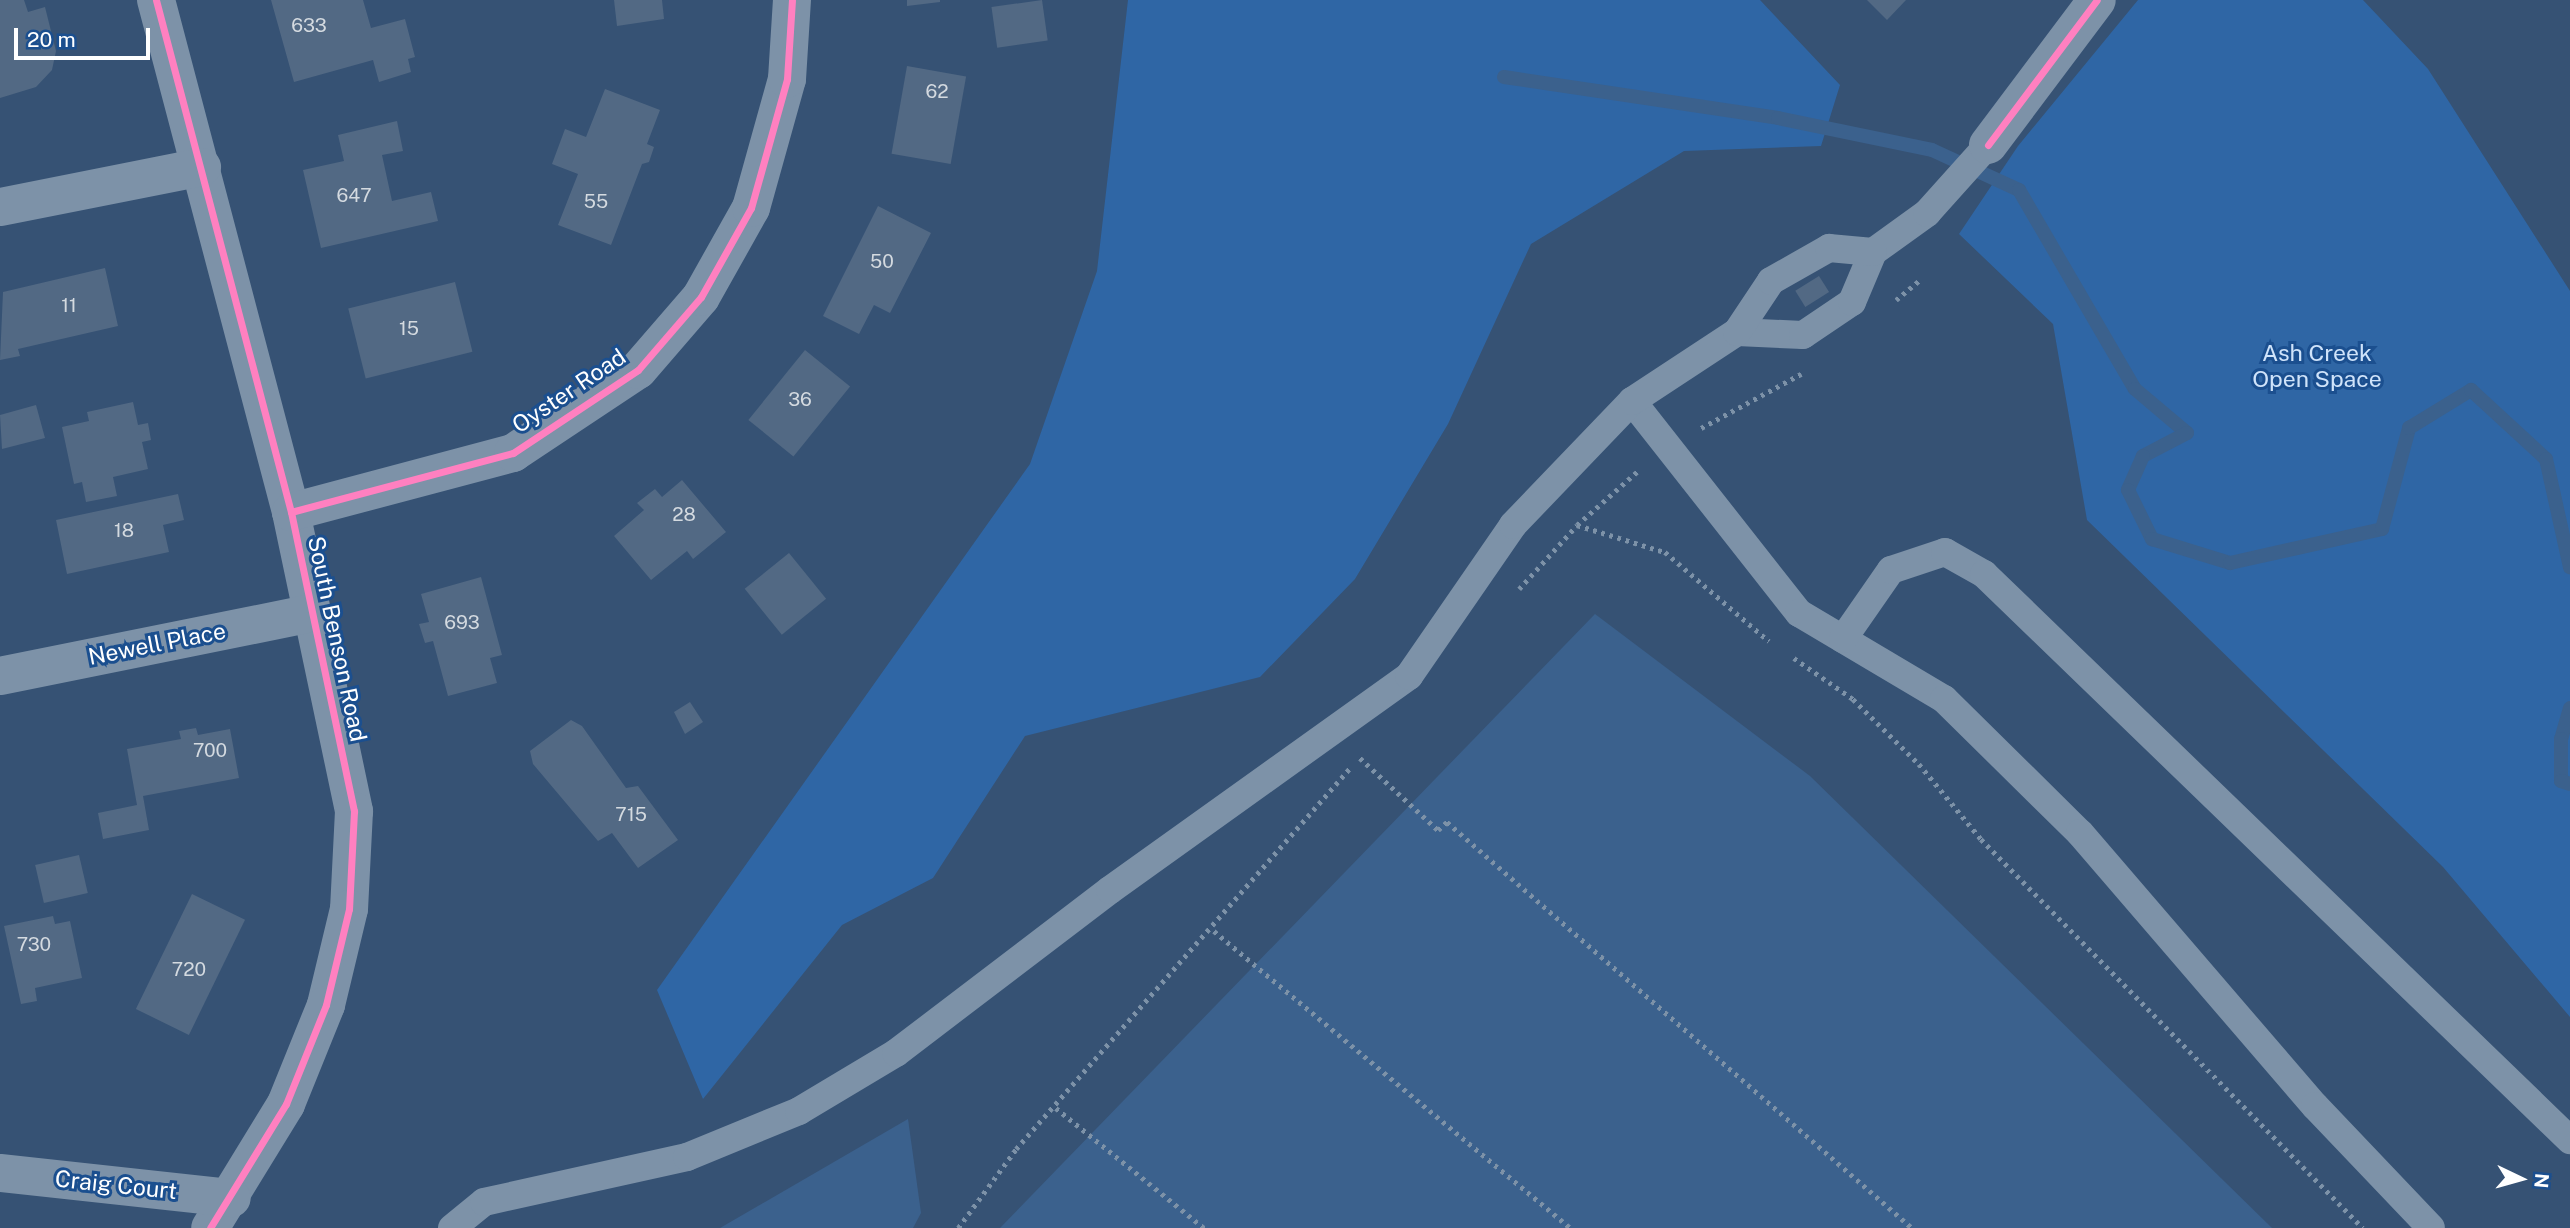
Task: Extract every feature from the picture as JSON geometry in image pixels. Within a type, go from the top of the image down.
[{"type":"street","name":"South Benson Road","points":[[156,0],[291,512],[354,811],[349,909],[326,1005],[286,1104],[221,1213]]},
{"type":"street","name":"Oyster Road","points":[[291,512],[513,453],[638,370],[701,297],[751,208],[787,79],[792,0]]},
{"type":"street","points":[[1984,152],[2097,0]]},
{"type":"street","points":[[0,207],[202,167]]},
{"type":"street","name":"Newell Place","points":[[0,676],[313,613]]},
{"type":"street","name":"Craig Court","points":[[0,1173],[221,1213]]},
{"type":"lane","points":[[1737,332],[1802,335],[1852,302],[1873,252],[1955,185],[1984,152]]},
{"type":"lane","points":[[452,1228],[485,1202],[687,1157],[799,1111],[895,1053],[1110,890],[1409,676],[1513,524],[1632,401],[1737,332],[1770,281],[1829,248],[1873,252]]},
{"type":"lane","points":[[1632,401],[1669,444],[1799,613],[1944,699],[2080,833],[2315,1106],[2431,1228]]},
{"type":"lane","points":[[1843,639],[1891,570],[1945,552],[1984,575],[2570,1140]]},
{"type":"path","points":[[1888,307],[1919,281]]},
{"type":"path","points":[[1509,601],[1577,525],[1669,444],[1811,367]]},
{"type":"path","points":[[1577,525],[1665,552],[1779,647]]},
{"type":"path","points":[[1790,655],[1853,699],[1919,764],[1981,839],[2363,1228]]},
{"type":"path","points":[[958,1228],[1056,1108],[1369,750]]},
{"type":"path","points":[[1360,758],[1438,830],[1447,822],[1912,1228]]},
{"type":"path","points":[[1214,930],[1571,1228]]},
{"type":"path","points":[[1056,1108],[1204,1228]]},
{"type":"green space","points":[[1128,0],[1760,0],[1840,85],[1821,146],[1684,151],[1531,244],[1448,424],[1355,579],[1260,677],[1025,736],[933,878],[842,925],[703,1099],[657,990],[1030,464],[1097,271]]},
{"type":"green space","name":"Ash Creek Open Space","points":[[2138,0],[2363,0],[2428,69],[2570,291],[2570,1017],[2443,867],[2087,520],[2053,324],[1959,234],[2018,146]]},
{"type":"shaded area","points":[[1595,614],[1810,776],[2272,1228],[1000,1228]]},
{"type":"shaded area","points":[[908,1119],[921,1213],[913,1228],[720,1228]]},
{"type":"building","points":[[0,0],[24,0],[28,12],[45,7],[56,51],[52,70],[36,87],[0,98]]},
{"type":"building","points":[[271,0],[363,0],[371,28],[405,19],[415,57],[408,59],[411,72],[379,82],[373,60],[294,82]]},
{"type":"building","points":[[614,0],[662,0],[664,19],[617,26]]},
{"type":"building","points":[[907,0],[940,0],[940,2],[907,6]]},
{"type":"building","points":[[1042,0],[1048,41],[997,48],[991,7]]},
{"type":"building","points":[[1867,0],[1906,0],[1887,20]]},
{"type":"building","points":[[907,66],[966,76],[951,164],[892,154]]},
{"type":"building","points":[[605,89],[660,110],[647,144],[654,147],[649,162],[642,164],[611,245],[558,225],[578,174],[552,164],[565,129],[586,137]]},
{"type":"building","points":[[397,121],[403,151],[382,155],[392,201],[431,192],[438,221],[321,248],[303,170],[344,161],[338,135]]},
{"type":"building","points":[[878,206],[931,233],[890,313],[874,305],[859,334],[823,316]]},
{"type":"building","points":[[105,268],[118,326],[18,349],[20,356],[0,360],[3,292]]},
{"type":"building","points":[[1819,276],[1829,292],[1805,307],[1795,291]]},
{"type":"building","points":[[455,282],[472,352],[366,378],[348,309]]},
{"type":"building","points":[[805,350],[850,387],[793,456],[748,420]]},
{"type":"building","points":[[133,402],[138,425],[148,423],[151,440],[142,442],[148,469],[113,477],[117,496],[86,502],[82,482],[74,484],[62,427],[89,421],[87,412]]},
{"type":"building","points":[[36,405],[45,438],[2,449],[0,415]]},
{"type":"building","points":[[682,480],[726,532],[693,559],[687,551],[651,580],[614,536],[644,510],[637,503],[655,489],[662,497]]},
{"type":"building","points":[[178,494],[184,520],[163,525],[169,552],[67,574],[56,520]]},
{"type":"building","points":[[789,553],[826,599],[782,635],[745,589]]},
{"type":"building","points":[[481,577],[502,655],[490,658],[497,683],[448,696],[433,641],[425,643],[419,624],[429,622],[421,594]]},
{"type":"building","points":[[690,702],[703,722],[685,734],[674,712]]},
{"type":"building","points":[[571,720],[582,726],[626,788],[638,786],[678,840],[638,868],[612,833],[598,841],[533,764],[530,751]]},
{"type":"building","points":[[196,728],[198,735],[230,729],[239,778],[143,796],[149,830],[103,839],[98,813],[137,805],[127,749],[181,739],[179,731]]},
{"type":"building","points":[[79,855],[88,893],[44,903],[35,865]]},
{"type":"building","points":[[192,894],[245,920],[189,1035],[136,1009]]},
{"type":"building","points":[[53,916],[55,924],[70,921],[82,978],[35,988],[37,1001],[21,1004],[4,926]]},
{"type":"waterway","points":[[1504,77],[1778,118],[1932,150],[2019,190],[2135,389],[2187,433],[2143,456],[2128,490],[2152,539],[2230,563],[2382,529],[2409,428],[2471,390],[2546,459],[2570,567]]},
{"type":"waterway","points":[[2570,708],[2561,739],[2561,781],[2570,784]]},
{"type":"cycle path","points":[[156,0],[291,512],[354,811],[349,909],[326,1005],[286,1104],[210,1228]]},
{"type":"cycle path","points":[[291,512],[513,453],[638,370],[701,297],[751,208],[787,79],[792,0]]},
{"type":"cycle path","points":[[1988,145],[2097,0]]}]
